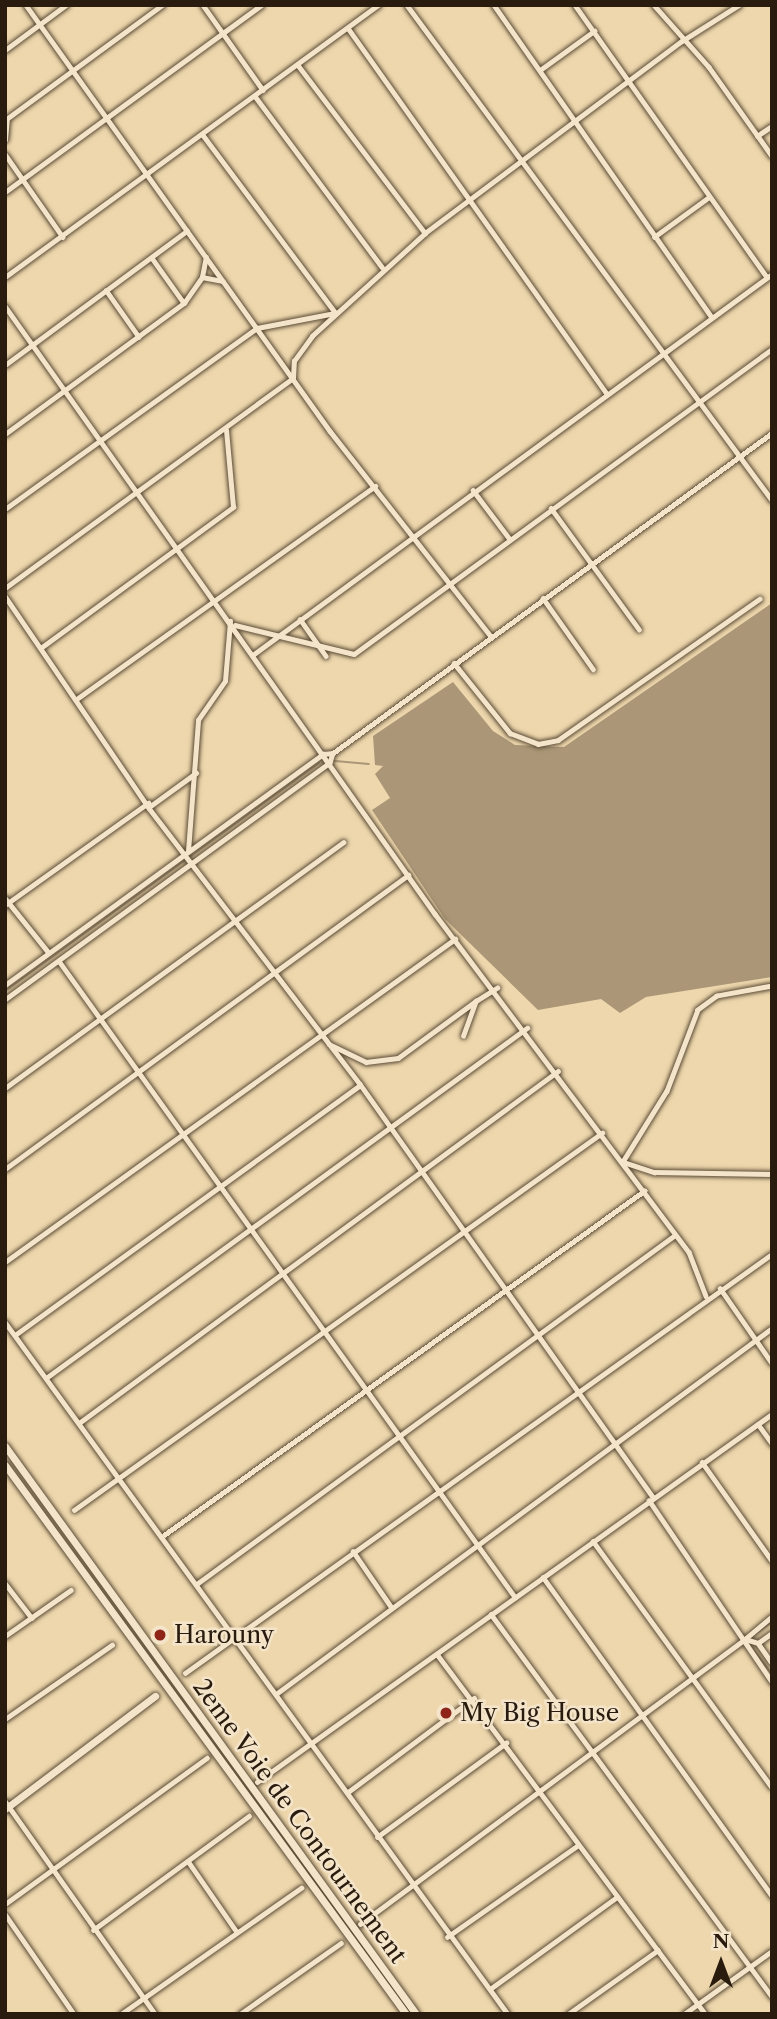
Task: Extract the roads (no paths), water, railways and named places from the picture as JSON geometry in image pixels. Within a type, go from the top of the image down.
[{"type":"main road","name":"2eme Voie de Contournement","points":[[5,1446],[416,2014]]},
{"type":"main road","points":[[5,1465],[406,2014]]},
{"type":"main road","points":[[7,1805],[155,1696]]},
{"type":"street","points":[[26,5],[293,378],[446,583],[491,636]]},
{"type":"street","points":[[5,50],[66,5]]},
{"type":"street","points":[[5,140],[6,120],[162,5]]},
{"type":"street","points":[[203,5],[263,90]]},
{"type":"street","points":[[5,192],[261,5]]},
{"type":"street","points":[[5,277],[203,136],[379,5]]},
{"type":"street","points":[[407,5],[661,354],[772,500]]},
{"type":"street","points":[[494,5],[654,237],[713,317]]},
{"type":"street","points":[[254,654],[410,536],[770,276],[709,197],[630,79],[575,5]]},
{"type":"street","points":[[654,5],[682,41],[709,67],[772,156]]},
{"type":"street","points":[[5,588],[226,430],[293,378],[294,361],[335,313],[382,267],[630,79],[682,41],[739,5]]},
{"type":"street","points":[[348,28],[606,393]]},
{"type":"street","points":[[540,70],[594,31]]},
{"type":"street","points":[[298,65],[425,233]]},
{"type":"street","points":[[255,96],[382,267]]},
{"type":"street","points":[[757,136],[772,126]]},
{"type":"street","points":[[203,136],[335,313]]},
{"type":"street","points":[[5,154],[63,237]]},
{"type":"street","points":[[654,237],[709,197]]},
{"type":"street","points":[[5,365],[187,231]]},
{"type":"street","points":[[5,434],[184,303],[202,277],[206,256]]},
{"type":"street","points":[[152,258],[184,303]]},
{"type":"street","points":[[202,277],[225,281]]},
{"type":"street","points":[[106,290],[139,337]]},
{"type":"street","points":[[5,306],[64,392],[216,600],[408,875],[455,940],[497,988],[527,1028],[644,1191],[675,1235],[706,1296]]},
{"type":"street","points":[[5,509],[257,328],[335,313]]},
{"type":"street","points":[[232,623],[275,638],[315,641],[343,656],[354,654],[446,583],[772,349]]},
{"type":"street","points":[[41,647],[233,508],[226,430]]},
{"type":"street","points":[[5,985],[323,754],[333,753],[772,433]]},
{"type":"street","points":[[78,698],[375,486]]},
{"type":"street","points":[[473,490],[509,538]]},
{"type":"street","points":[[551,508],[639,629]]},
{"type":"street","points":[[5,596],[78,698],[148,805],[188,852],[275,975],[360,1084],[460,1231],[616,1444],[772,1682]]},
{"type":"street","points":[[543,598],[593,669]]},
{"type":"street","points":[[454,663],[510,733],[538,744],[558,740],[759,599]]},
{"type":"street","points":[[300,619],[326,656]]},
{"type":"street","points":[[188,852],[197,773],[198,720],[225,681],[232,623]]},
{"type":"street","points":[[5,1000],[330,763],[333,753]]},
{"type":"street","points":[[49,953],[6,902],[197,773]]},
{"type":"street","points":[[5,1088],[344,842]]},
{"type":"street","points":[[5,1169],[275,975],[408,875]]},
{"type":"street","points":[[5,1262],[319,1032],[455,940]]},
{"type":"street","points":[[59,961],[103,1018],[139,1073],[222,1185],[515,1597]]},
{"type":"street","points":[[623,1162],[667,1091],[698,1010],[717,996],[772,986]]},
{"type":"street","points":[[328,1043],[366,1062],[398,1058],[497,988]]},
{"type":"street","points":[[463,1036],[477,1001]]},
{"type":"street","points":[[46,1378],[527,1028]]},
{"type":"street","points":[[79,1423],[558,1071]]},
{"type":"street","points":[[15,1335],[360,1084]]},
{"type":"street","points":[[74,1510],[460,1231],[602,1133]]},
{"type":"street","points":[[623,1162],[654,1172],[772,1174]]},
{"type":"street","points":[[164,1535],[644,1191]]},
{"type":"street","points":[[198,1583],[675,1235]]},
{"type":"street","points":[[185,1674],[706,1296],[772,1254]]},
{"type":"street","points":[[720,1288],[772,1363]]},
{"type":"street","points":[[5,1322],[164,1535],[232,1638],[348,1792],[447,1937],[508,2014]]},
{"type":"street","points":[[276,1694],[758,1343],[772,1328]]},
{"type":"street","points":[[257,1782],[772,1414]]},
{"type":"street","points":[[758,1424],[772,1443]]},
{"type":"street","points":[[702,1462],[772,1560]]},
{"type":"street","points":[[593,1541],[772,1787]]},
{"type":"street","points":[[353,1551],[391,1608]]},
{"type":"street","points":[[543,1577],[772,1896]]},
{"type":"street","points":[[5,1583],[33,1618]]},
{"type":"street","points":[[5,1636],[71,1590]]},
{"type":"street","points":[[491,1614],[772,1997]]},
{"type":"street","points":[[359,1923],[694,1680],[772,1616]]},
{"type":"street","points":[[758,1643],[772,1633]]},
{"type":"street","points":[[745,1639],[758,1643],[772,1663]]},
{"type":"street","points":[[5,1719],[112,1645]]},
{"type":"street","points":[[437,1654],[474,1698],[542,1792],[577,1846],[705,2014]]},
{"type":"street","points":[[348,1792],[474,1698]]},
{"type":"street","points":[[377,1836],[506,1743]]},
{"type":"street","points":[[5,1904],[207,1758]]},
{"type":"street","points":[[7,1805],[155,2014]]},
{"type":"street","points":[[93,1930],[249,1816]]},
{"type":"street","points":[[447,1937],[577,1846]]},
{"type":"street","points":[[188,1861],[237,1932]]},
{"type":"street","points":[[121,2014],[301,1888]]},
{"type":"street","points":[[490,1989],[617,1897]]},
{"type":"street","points":[[5,1914],[74,2014]]},
{"type":"street","points":[[240,2014],[341,1942]]},
{"type":"street","points":[[568,2014],[658,1950]]},
{"type":"street","points":[[684,2014],[772,1951]]},
{"type":"waterway","points":[[335,761],[369,764]]},
{"type":"waterway","points":[[5,991],[319,763]]},
{"type":"waterway","points":[[755,1634],[772,1622]]},
{"type":"waterway","points":[[752,1648],[772,1674]]},
{"type":"place","name":"Harouny","points":[[160,1635]]},
{"type":"place","name":"My Big House","points":[[446,1713]]}]
